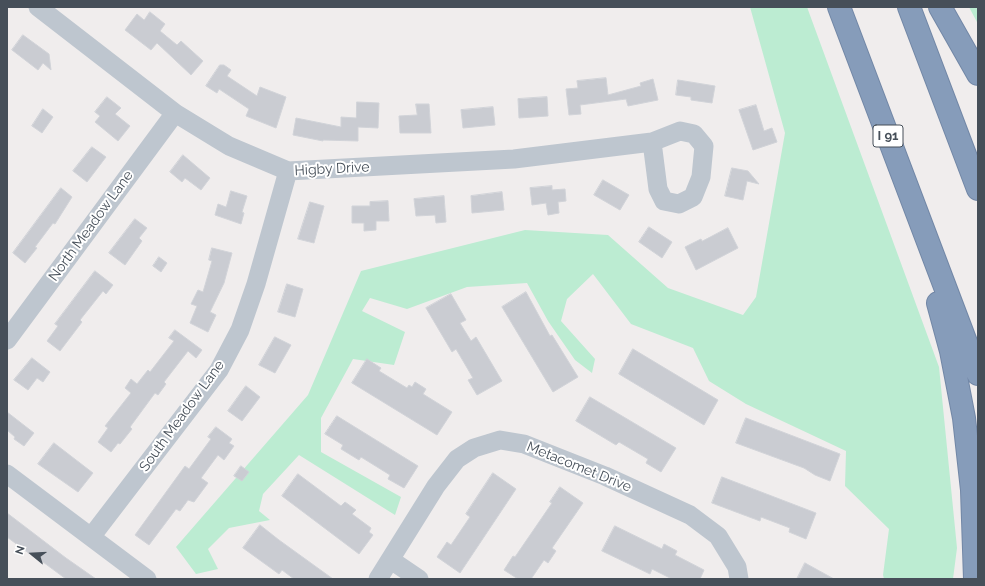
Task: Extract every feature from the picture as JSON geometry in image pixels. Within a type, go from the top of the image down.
[{"type":"highway","name":"I 91","points":[[839,7],[978,374]]},
{"type":"highway","points":[[909,7],[978,189]]},
{"type":"highway","points":[[940,7],[978,74]]},
{"type":"highway","points":[[937,266],[938,306],[956,370],[967,441],[974,516],[975,579]]},
{"type":"street","name":"Higby Drive","points":[[38,7],[175,113],[229,146],[288,171],[514,159],[652,142]]},
{"type":"street","name":"North Meadow Lane","points":[[7,340],[175,113]]},
{"type":"street","name":"South Meadow Lane","points":[[91,537],[219,370],[240,330],[256,284],[288,171]]},
{"type":"street","name":"Metacomet Drive","points":[[378,579],[436,486],[457,459],[474,448],[500,440],[524,444],[605,476],[690,515],[718,536],[737,567],[739,579]]},
{"type":"street","points":[[7,474],[147,579]]},
{"type":"street","points":[[390,560],[419,579]]},
{"type":"green space","points":[[750,7],[807,7],[939,367],[957,548],[953,579],[884,579],[883,575],[889,529],[845,486],[846,451],[746,404],[709,381],[693,348],[631,324],[593,274],[567,299],[561,321],[595,359],[592,373],[575,360],[548,321],[527,283],[467,287],[407,309],[370,298],[362,311],[405,332],[394,365],[353,359],[321,418],[321,452],[401,497],[395,515],[299,455],[263,494],[259,511],[270,520],[229,528],[208,549],[218,569],[196,574],[176,547],[308,395],[361,271],[525,230],[608,235],[668,288],[743,315],[756,297],[785,133]]},
{"type":"green space","points":[[969,7],[978,7],[978,24]]},
{"type":"building","points":[[150,12],[165,24],[160,31],[177,45],[181,41],[203,61],[191,75],[157,43],[151,50],[125,30],[137,14],[144,20]]},
{"type":"building","points":[[23,35],[49,54],[51,70],[43,63],[38,70],[12,50]]},
{"type":"building","points":[[220,65],[224,65],[231,70],[227,76],[257,96],[260,87],[286,97],[276,128],[246,116],[249,109],[219,89],[217,93],[206,86]]},
{"type":"building","points":[[606,78],[608,95],[641,86],[640,83],[653,79],[658,100],[628,106],[626,99],[580,105],[581,114],[569,115],[566,89],[578,88],[577,81]]},
{"type":"building","points":[[678,80],[715,86],[712,103],[691,100],[691,97],[676,95]]},
{"type":"building","points":[[107,97],[121,108],[115,114],[130,126],[118,141],[95,122],[100,116],[95,112]]},
{"type":"building","points":[[547,97],[548,116],[519,118],[518,99]]},
{"type":"building","points":[[357,102],[379,103],[378,128],[358,127],[358,141],[323,141],[293,135],[296,118],[341,127],[341,117],[356,118]]},
{"type":"building","points":[[416,104],[429,104],[431,133],[400,133],[399,116],[417,115]]},
{"type":"building","points":[[756,105],[764,131],[772,128],[777,142],[753,150],[739,110]]},
{"type":"building","points":[[493,107],[495,125],[463,128],[461,110]]},
{"type":"building","points":[[43,109],[53,117],[42,133],[32,126]]},
{"type":"building","points":[[92,147],[106,157],[87,182],[73,171]]},
{"type":"building","points":[[183,155],[210,178],[201,190],[185,178],[182,182],[170,172]]},
{"type":"building","points":[[732,168],[748,171],[759,184],[747,181],[743,200],[725,196]]},
{"type":"building","points":[[603,180],[629,195],[620,210],[594,195]]},
{"type":"building","points":[[552,186],[552,190],[565,189],[566,201],[558,202],[559,213],[548,215],[546,203],[532,205],[530,188]]},
{"type":"building","points":[[61,188],[72,197],[55,224],[53,223],[35,247],[37,248],[25,263],[13,253]]},
{"type":"building","points":[[231,191],[247,196],[242,212],[244,213],[241,224],[215,215],[218,204],[226,207]]},
{"type":"building","points":[[502,192],[504,210],[472,213],[471,196]]},
{"type":"building","points":[[444,196],[446,222],[436,223],[435,215],[416,216],[414,199]]},
{"type":"building","points":[[388,201],[389,221],[376,221],[376,230],[364,231],[364,223],[352,223],[352,206],[370,206],[370,202]]},
{"type":"building","points":[[310,202],[324,206],[314,243],[298,239]]},
{"type":"building","points":[[135,219],[147,228],[139,238],[142,241],[125,265],[109,253]]},
{"type":"building","points":[[649,227],[672,242],[662,258],[639,242]]},
{"type":"building","points":[[728,228],[738,248],[696,270],[685,247],[701,239],[702,241]]},
{"type":"building","points":[[212,248],[232,253],[224,283],[210,312],[216,315],[208,332],[190,323],[197,306],[191,304],[198,290],[203,292],[212,261],[209,260]]},
{"type":"building","points":[[159,257],[167,263],[161,272],[153,266]]},
{"type":"building","points":[[95,271],[113,285],[106,294],[103,291],[80,320],[82,322],[60,351],[47,341],[58,326],[55,324]]},
{"type":"building","points":[[287,284],[303,289],[295,317],[278,312]]},
{"type":"building","points":[[526,292],[550,336],[552,335],[578,377],[553,392],[502,307]]},
{"type":"building","points":[[451,294],[466,320],[460,323],[471,341],[476,337],[502,381],[477,395],[468,380],[473,378],[456,349],[452,352],[426,308]]},
{"type":"building","points":[[175,330],[202,350],[196,358],[188,351],[164,382],[166,384],[158,395],[155,393],[130,427],[132,429],[120,444],[118,443],[111,452],[98,442],[108,428],[105,426],[131,393],[125,388],[131,379],[137,384],[148,370],[150,372],[174,341],[169,338]]},
{"type":"building","points":[[275,337],[291,345],[275,373],[259,365]]},
{"type":"building","points":[[633,349],[718,400],[704,425],[619,374]]},
{"type":"building","points":[[32,358],[50,372],[43,382],[37,378],[28,390],[14,380]]},
{"type":"building","points":[[367,359],[381,368],[379,371],[407,388],[409,385],[412,387],[415,382],[426,389],[423,394],[452,412],[437,435],[352,383]]},
{"type":"building","points":[[246,386],[260,397],[242,421],[228,411]]},
{"type":"building","points":[[590,397],[676,448],[661,472],[646,463],[648,459],[619,442],[616,445],[576,421]]},
{"type":"building","points":[[7,412],[34,433],[24,446],[14,439],[15,437],[7,430]]},
{"type":"building","points":[[337,416],[418,466],[404,488],[388,479],[390,475],[361,457],[359,460],[341,449],[343,445],[325,434]]},
{"type":"building","points":[[746,418],[840,454],[830,481],[815,475],[804,468],[736,443]]},
{"type":"building","points":[[216,427],[232,439],[229,443],[234,446],[224,460],[218,455],[201,478],[208,483],[194,502],[188,500],[180,511],[176,509],[149,545],[135,535],[185,466],[189,469],[211,439],[208,437]]},
{"type":"building","points":[[54,443],[93,473],[78,492],[38,464]]},
{"type":"building","points":[[241,466],[249,472],[242,481],[234,476]]},
{"type":"building","points":[[493,473],[516,489],[460,573],[437,557],[447,542],[451,545],[470,517],[466,514]]},
{"type":"building","points":[[298,474],[341,506],[345,502],[356,510],[352,514],[371,528],[369,532],[373,535],[359,554],[282,496]]},
{"type":"building","points":[[722,477],[816,513],[806,539],[789,532],[790,528],[761,517],[760,521],[712,503]]},
{"type":"building","points":[[560,487],[583,503],[552,548],[556,551],[548,563],[544,560],[531,579],[518,579],[504,570],[513,556],[515,557],[552,503],[550,502]]},
{"type":"building","points":[[7,513],[96,579],[66,579],[43,562],[42,563],[7,537]]},
{"type":"building","points":[[260,525],[333,579],[294,579],[282,570],[279,574],[243,548]]},
{"type":"building","points":[[615,526],[662,549],[664,544],[677,551],[675,555],[704,570],[700,579],[672,579],[652,569],[650,574],[602,551]]},
{"type":"building","points":[[805,563],[834,579],[797,579]]}]
